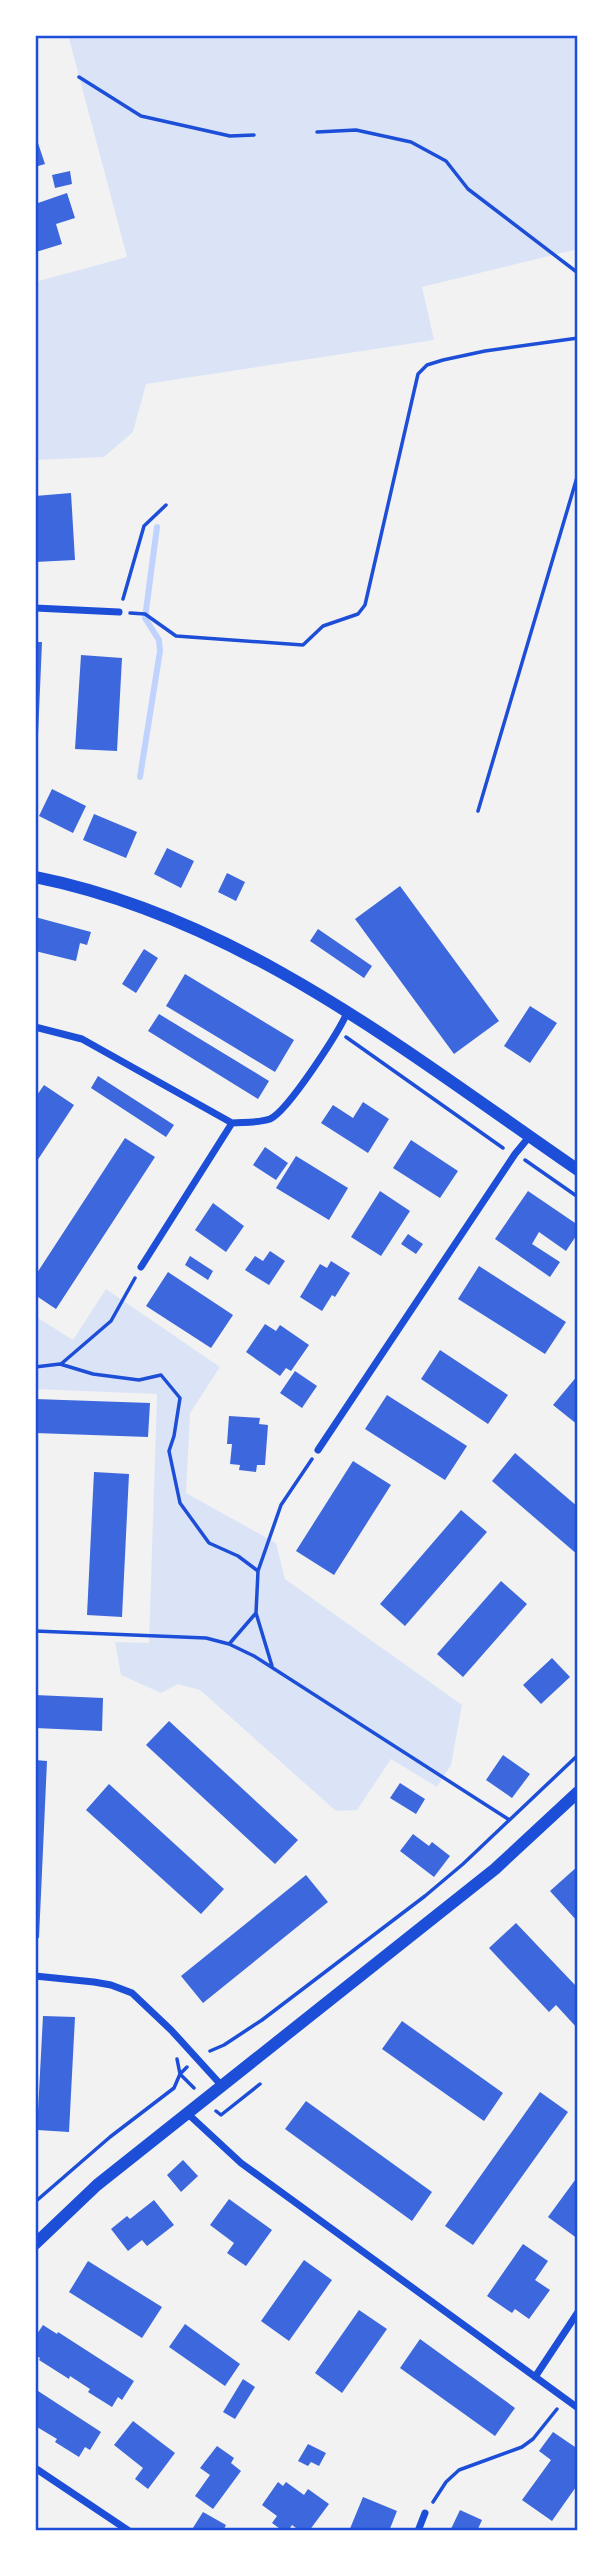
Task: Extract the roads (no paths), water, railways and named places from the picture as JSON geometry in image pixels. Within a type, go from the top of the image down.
[{"type":"street","points":[[35,608],[119,612]]},
{"type":"street","points":[[35,877],[125,901],[204,934],[277,970],[347,1013],[578,1170]]},
{"type":"street","points":[[35,1027],[82,1038],[232,1123],[259,1122],[280,1112],[339,1032],[347,1013]]},
{"type":"street","points":[[141,1267],[196,1176],[232,1123]]},
{"type":"street","points":[[318,1450],[515,1154],[530,1137]]},
{"type":"street","points":[[35,2244],[97,2185],[484,1877],[578,1792]]},
{"type":"street","points":[[35,1976],[94,1982],[132,1993],[197,2057],[222,2086]]},
{"type":"street","points":[[187,2113],[241,2164],[578,2408]]},
{"type":"street","points":[[535,2377],[578,2312]]},
{"type":"street","points":[[35,2468],[129,2531]]},
{"type":"street","points":[[418,2531],[425,2513]]},
{"type":"waterway","points":[[140,777],[160,651],[159,640],[145,618],[157,527]]}]
